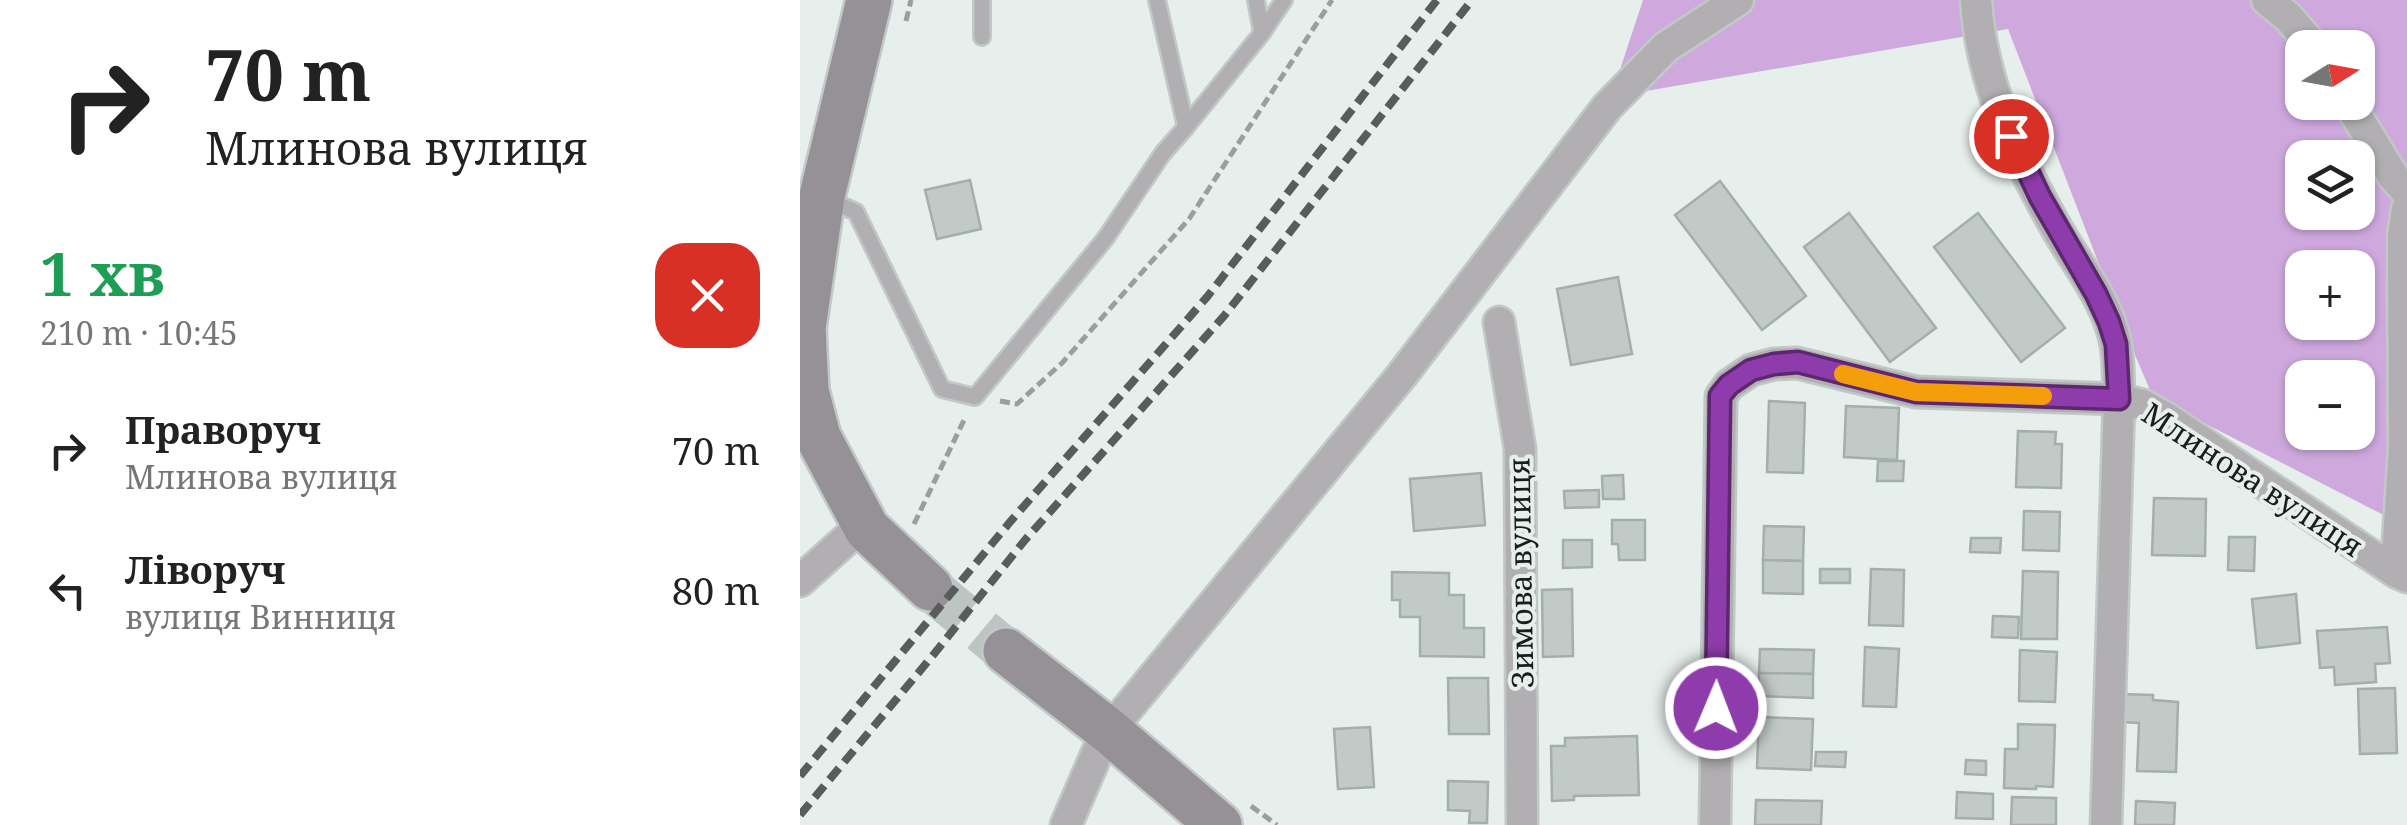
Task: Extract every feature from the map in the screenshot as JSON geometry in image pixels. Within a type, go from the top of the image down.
[{"type":"main road","points":[[869,0],[822,196],[803,328],[806,391],[818,437],[930,588]]},
{"type":"main road","points":[[1006,650],[1219,825]]},
{"type":"street","points":[[1066,825],[1109,732],[1402,375],[1607,107],[1666,48],[1738,0]]},
{"type":"street","points":[[1976,0],[1986,72],[2023,165],[2096,294],[2116,344],[2119,399],[2106,825]]},
{"type":"street","points":[[2267,0],[2299,30]]},
{"type":"street","points":[[2359,120],[2407,192]]},
{"type":"street","points":[[2402,574],[2403,236],[2407,209]]},
{"type":"street","name":"Зимова вулиця","points":[[1499,322],[1520,449],[1522,825]]},
{"type":"street","name":"Млинова вулиця","points":[[1715,825],[1720,396],[1739,376],[1762,366],[1798,362],[1916,392],[2119,399],[2144,405],[2402,574]]},
{"type":"street","points":[[800,582],[848,538],[887,533]]},
{"type":"lane","points":[[982,0],[982,37]]},
{"type":"lane","points":[[1157,0],[1186,128]]},
{"type":"lane","points":[[1256,0],[1262,33]]},
{"type":"lane","points":[[822,196],[856,212],[942,389],[975,398],[1105,240],[1163,153],[1262,33],[1284,0]]},
{"type":"path","points":[[903,32],[911,0]]},
{"type":"path","points":[[887,533],[975,398],[1017,404],[1062,364],[1189,219],[1332,0]]},
{"type":"shaded area","points":[[1643,0],[2407,0],[2407,527],[2153,397],[2008,29],[1611,97]]},
{"type":"building","points":[[970,180],[981,229],[937,239],[925,190]]},
{"type":"building","points":[[1720,181],[1806,296],[1762,330],[1675,215]]},
{"type":"building","points":[[1849,213],[1936,328],[1890,362],[1804,247]]},
{"type":"building","points":[[1978,213],[2065,328],[2021,362],[1934,247]]},
{"type":"building","points":[[1618,277],[1632,354],[1571,365],[1557,289]]},
{"type":"building","points":[[1769,401],[1805,403],[1803,473],[1767,472]]},
{"type":"building","points":[[1846,406],[1899,408],[1897,460],[1844,457]]},
{"type":"building","points":[[2018,431],[2056,432],[2055,444],[2062,444],[2061,488],[2016,487]]},
{"type":"building","points":[[1878,461],[1904,461],[1903,481],[1877,481]]},
{"type":"building","points":[[1481,473],[1485,525],[1414,531],[1410,479]]},
{"type":"building","points":[[1623,475],[1624,499],[1603,499],[1602,476]]},
{"type":"building","points":[[1599,490],[1599,507],[1565,508],[1564,491]]},
{"type":"building","points":[[2154,498],[2206,499],[2205,556],[2152,555]]},
{"type":"building","points":[[2024,511],[2060,512],[2059,551],[2023,550]]},
{"type":"building","points":[[1612,520],[1645,520],[1645,560],[1619,560],[1618,544],[1612,544]]},
{"type":"building","points":[[1764,526],[1804,527],[1803,561],[1763,560]]},
{"type":"building","points":[[2229,537],[2255,537],[2254,571],[2228,570]]},
{"type":"building","points":[[1971,538],[2001,538],[2000,553],[1970,552]]},
{"type":"building","points":[[1563,540],[1592,540],[1592,567],[1563,568]]},
{"type":"building","points":[[1763,560],[1803,561],[1803,594],[1763,593]]},
{"type":"building","points":[[1820,569],[1850,569],[1850,583],[1820,583]]},
{"type":"building","points":[[1871,569],[1904,570],[1903,626],[1869,625]]},
{"type":"building","points":[[2023,571],[2058,572],[2057,639],[2021,639]]},
{"type":"building","points":[[1392,572],[1449,573],[1449,595],[1464,595],[1464,628],[1484,628],[1484,657],[1420,656],[1420,617],[1400,617],[1400,600],[1392,600]]},
{"type":"building","points":[[1572,589],[1573,656],[1543,657],[1542,590]]},
{"type":"building","points":[[2296,594],[2300,643],[2257,648],[2252,599]]},
{"type":"building","points":[[1993,616],[2019,617],[2018,638],[1992,637]]},
{"type":"building","points":[[2387,627],[2390,663],[2375,664],[2376,682],[2335,685],[2334,667],[2320,668],[2317,631]]},
{"type":"building","points":[[1865,647],[1899,649],[1896,707],[1863,706]]},
{"type":"building","points":[[1760,649],[1814,650],[1813,674],[1759,673]]},
{"type":"building","points":[[2020,650],[2057,652],[2055,702],[2019,701]]},
{"type":"building","points":[[1759,673],[1813,674],[1813,698],[1759,696]]},
{"type":"building","points":[[1448,678],[1488,678],[1489,734],[1449,734]]},
{"type":"building","points":[[2395,688],[2397,753],[2360,754],[2358,689]]},
{"type":"building","points":[[2121,694],[2153,695],[2153,700],[2178,702],[2176,772],[2137,771],[2139,723],[2120,722]]},
{"type":"building","points":[[1759,717],[1813,719],[1811,770],[1757,768]]},
{"type":"building","points":[[2018,724],[2055,725],[2053,787],[2004,788],[2005,749],[2018,749]]},
{"type":"building","points":[[1370,727],[1374,787],[1338,789],[1334,729]]},
{"type":"building","points":[[1637,736],[1639,795],[1574,796],[1574,800],[1552,801],[1551,746],[1565,746],[1565,738]]},
{"type":"building","points":[[1816,752],[1846,752],[1845,767],[1815,766]]},
{"type":"building","points":[[1966,760],[1986,761],[1986,775],[1965,774]]},
{"type":"building","points":[[1448,781],[1488,782],[1487,823],[1469,823],[1470,811],[1448,810]]},
{"type":"building","points":[[1957,792],[1993,794],[1993,819],[1956,818]]},
{"type":"building","points":[[2012,797],[2056,798],[2056,825],[2011,825]]},
{"type":"building","points":[[1756,800],[1822,801],[1821,825],[1755,825]]},
{"type":"building","points":[[2136,801],[2175,803],[2174,825],[2135,825]]},
{"type":"tunnel","points":[[930,588],[1006,651]]},
{"type":"railway","points":[[800,776],[1010,522],[1207,297],[1437,0]]},
{"type":"railway","points":[[800,815],[1025,540],[1224,316],[1472,0]]},
{"type":"slow traffic","points":[[1843,374],[1916,392],[2043,396]]},
{"type":"route","points":[[1716,708],[1720,396],[1739,376],[1762,366],[1798,362],[1916,392],[2119,399],[2116,344],[2109,322],[2056,228],[2011,136]]}]
